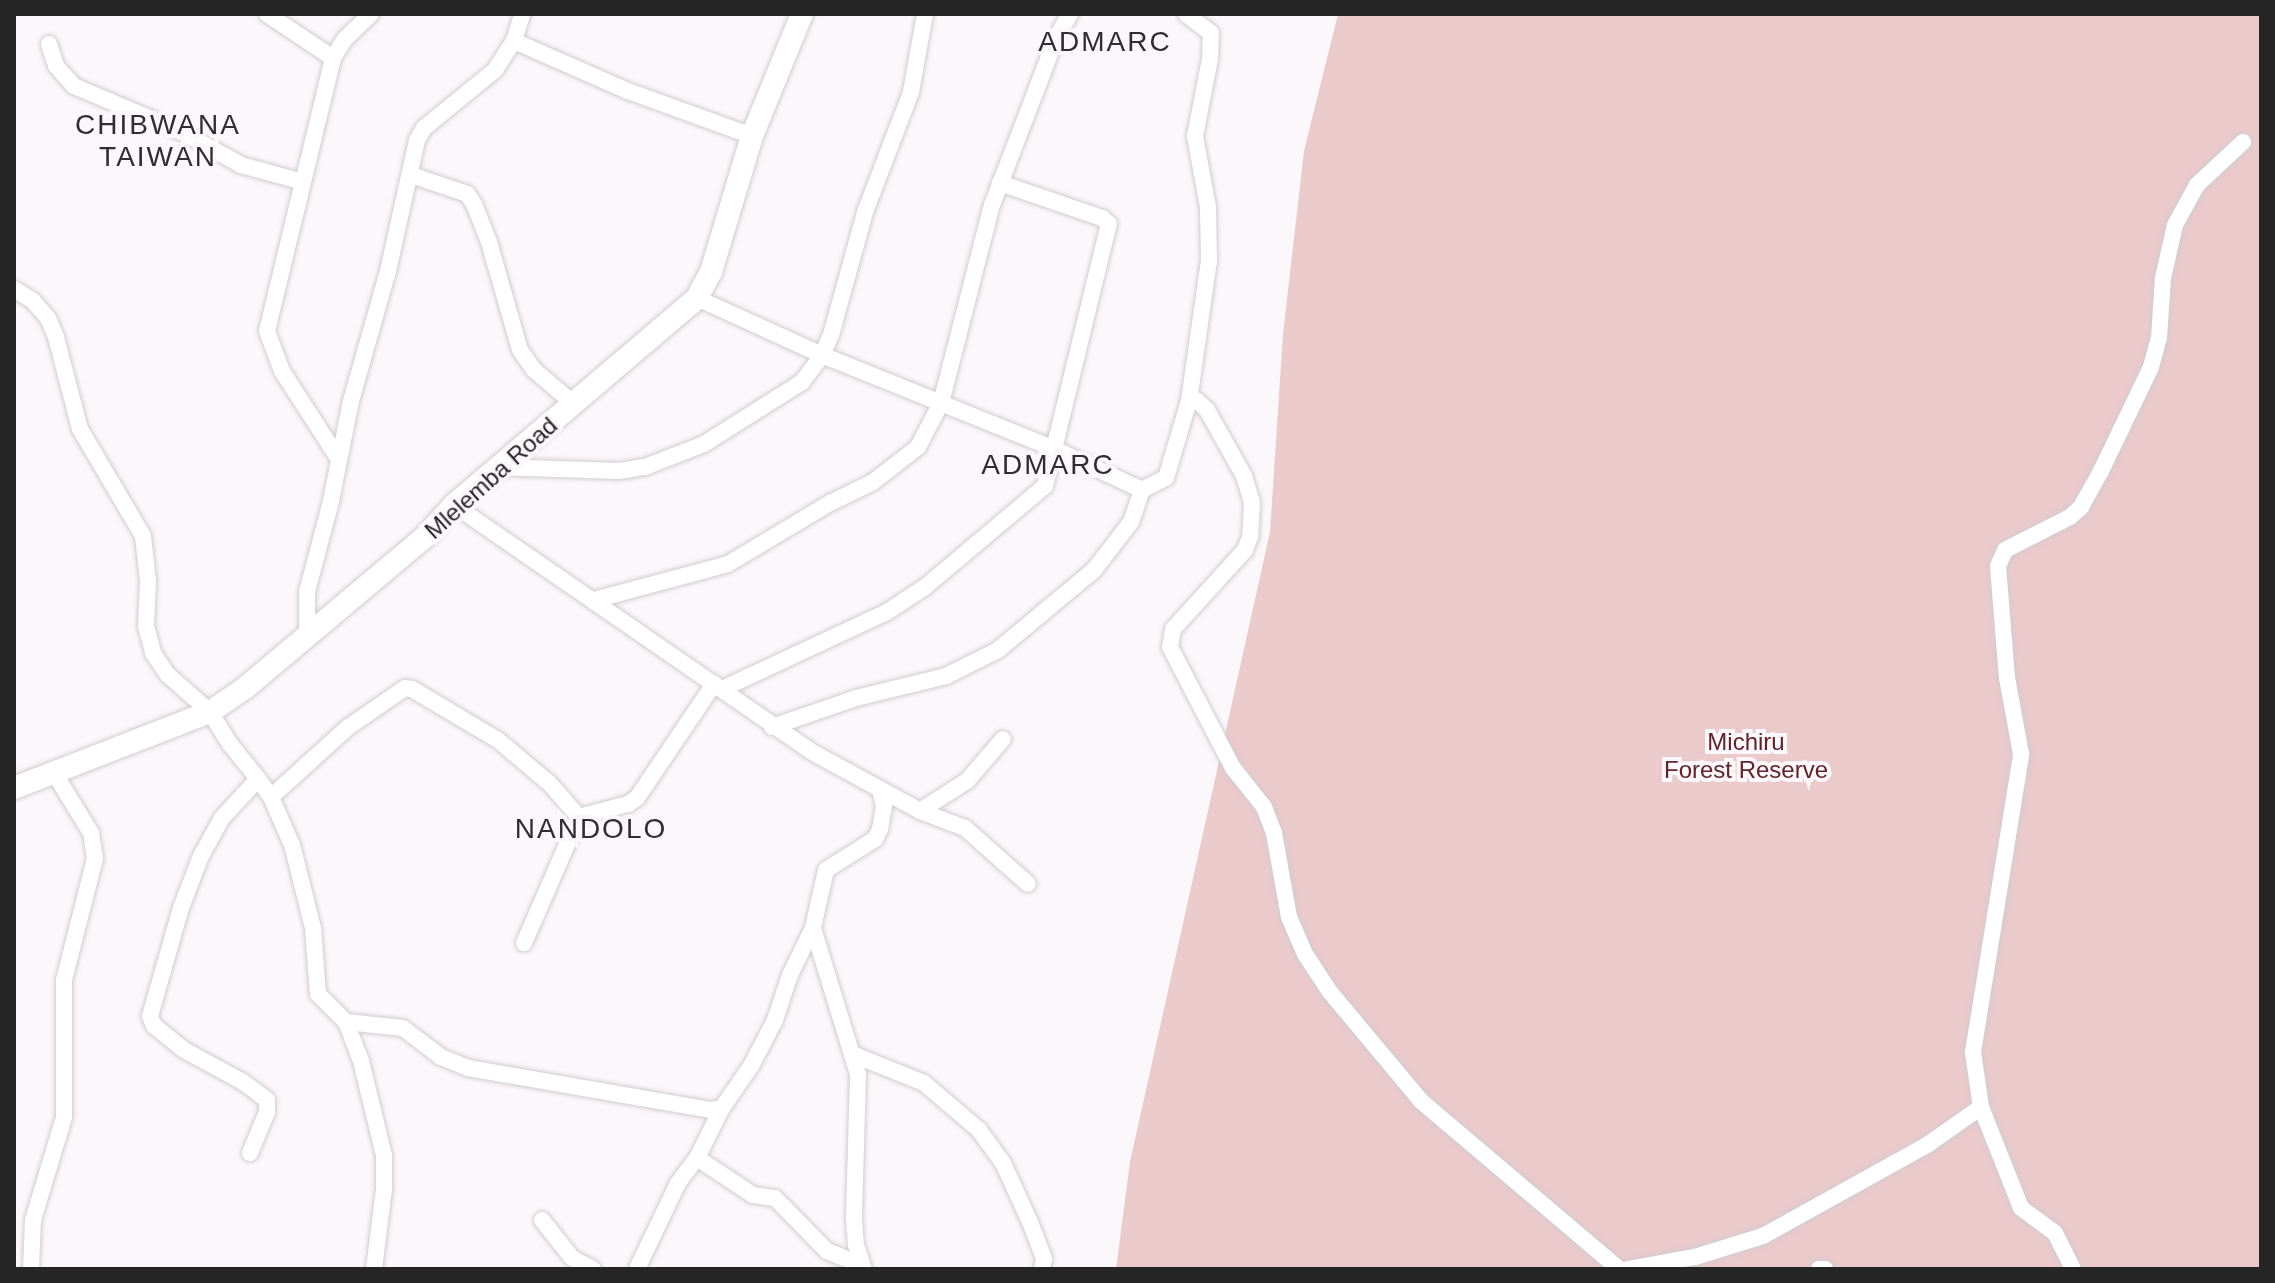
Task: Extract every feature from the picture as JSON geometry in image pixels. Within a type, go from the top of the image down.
[{"type":"street","points":[[267,14],[333,58]]},
{"type":"street","points":[[338,458],[282,371],[267,331],[333,58],[345,39],[371,14]]},
{"type":"street","points":[[307,638],[307,592],[411,175],[417,140],[424,128],[489,76],[514,41],[522,14]]},
{"type":"street","points":[[497,467],[619,471],[664,461],[704,444],[790,392],[822,355],[839,313],[865,212],[911,92],[925,14]]},
{"type":"street","points":[[594,600],[715,569],[873,482],[918,447],[941,403],[979,248],[1000,183],[1057,36],[1070,14]]},
{"type":"street","points":[[772,727],[856,698],[946,676],[998,650],[1094,570],[1131,522],[1142,490],[1166,478],[1189,401],[1209,261],[1208,207],[1195,136],[1212,48],[1211,33],[1186,14]]},
{"type":"street","name":"Mlelemba Road","points":[[14,788],[210,712],[307,638],[425,537],[454,505],[497,467],[697,298],[715,261],[752,136],[797,16]]},
{"type":"street","points":[[514,41],[628,91],[752,136]]},
{"type":"street","points":[[49,44],[56,66],[74,86],[184,133],[241,165],[303,182]]},
{"type":"street","points":[[2073,1269],[2055,1233],[2021,1208],[1981,1107],[1973,1052],[2021,754],[2007,678],[2000,557],[2005,550],[2070,517],[2100,473],[2151,367],[2159,338],[2163,278],[2175,225],[2197,185],[2243,142]]},
{"type":"street","points":[[411,175],[467,194],[489,242],[520,350],[534,370],[574,404]]},
{"type":"street","points":[[579,817],[628,804],[637,798],[718,686],[852,630],[925,587],[1045,486],[1109,224],[1102,218],[1000,183]]},
{"type":"street","points":[[14,289],[33,301],[48,318],[56,337],[80,429],[143,536],[148,581],[146,626],[153,653],[176,684],[210,712],[230,744],[271,797],[292,845],[310,914],[318,994],[346,1022],[361,1061],[384,1155],[374,1269]]},
{"type":"street","points":[[697,298],[822,355],[1052,448],[1142,490]]},
{"type":"street","points":[[1189,401],[1196,400],[1207,410],[1244,476],[1252,502],[1250,537],[1245,550],[1173,629],[1170,647],[1233,768],[1264,807],[1274,833],[1289,917],[1305,954],[1330,992],[1421,1101],[1619,1269]]},
{"type":"street","points":[[454,505],[718,686],[772,727],[920,811],[965,828],[1028,884]]},
{"type":"street","points":[[271,797],[347,728],[405,688],[412,689],[498,740],[550,784],[579,817]]},
{"type":"street","points":[[920,811],[960,788],[1003,739]]},
{"type":"street","points":[[31,1269],[33,1220],[64,1117],[64,980],[95,858],[91,833],[53,771]]},
{"type":"street","points":[[250,1153],[267,1112],[267,1100],[243,1082],[184,1050],[154,1026],[150,1016],[181,908],[201,856],[222,818],[258,779]]},
{"type":"street","points":[[637,1269],[678,1183],[697,1158],[722,1108],[751,1066],[775,1020],[790,975],[813,928],[826,870],[875,839],[884,806],[880,790]]},
{"type":"street","points":[[524,943],[579,817]]},
{"type":"street","points":[[813,928],[852,1054],[858,1088],[855,1231],[863,1267]]},
{"type":"street","points":[[346,1022],[403,1028],[441,1057],[468,1068],[711,1110],[722,1108]]},
{"type":"street","points":[[852,1054],[924,1083],[979,1130],[1003,1163],[1030,1222],[1044,1258],[1042,1269]]},
{"type":"street","points":[[1628,1269],[1695,1257],[1763,1236],[1927,1145],[1981,1107]]},
{"type":"street","points":[[697,1158],[753,1195],[775,1198],[827,1251],[863,1267]]},
{"type":"street","points":[[542,1220],[572,1258],[593,1269]]},
{"type":"street","points":[[645,1248],[650,1269]]},
{"type":"street","points":[[1819,1269],[1825,1269]]},
{"type":"green space","name":"Michiru Forest Reserve","points":[[1338,14],[2261,14],[2261,1269],[1116,1269],[1130,1162],[1270,532],[1283,334],[1304,151]]},
{"type":"district","name":"ADMARC","points":[[1105,42]]},
{"type":"district","name":"CHIBWANA TAIWAN","points":[[158,141]]},
{"type":"district","name":"ADMARC","points":[[1048,465]]},
{"type":"district","name":"NANDOLO","points":[[591,829]]}]
